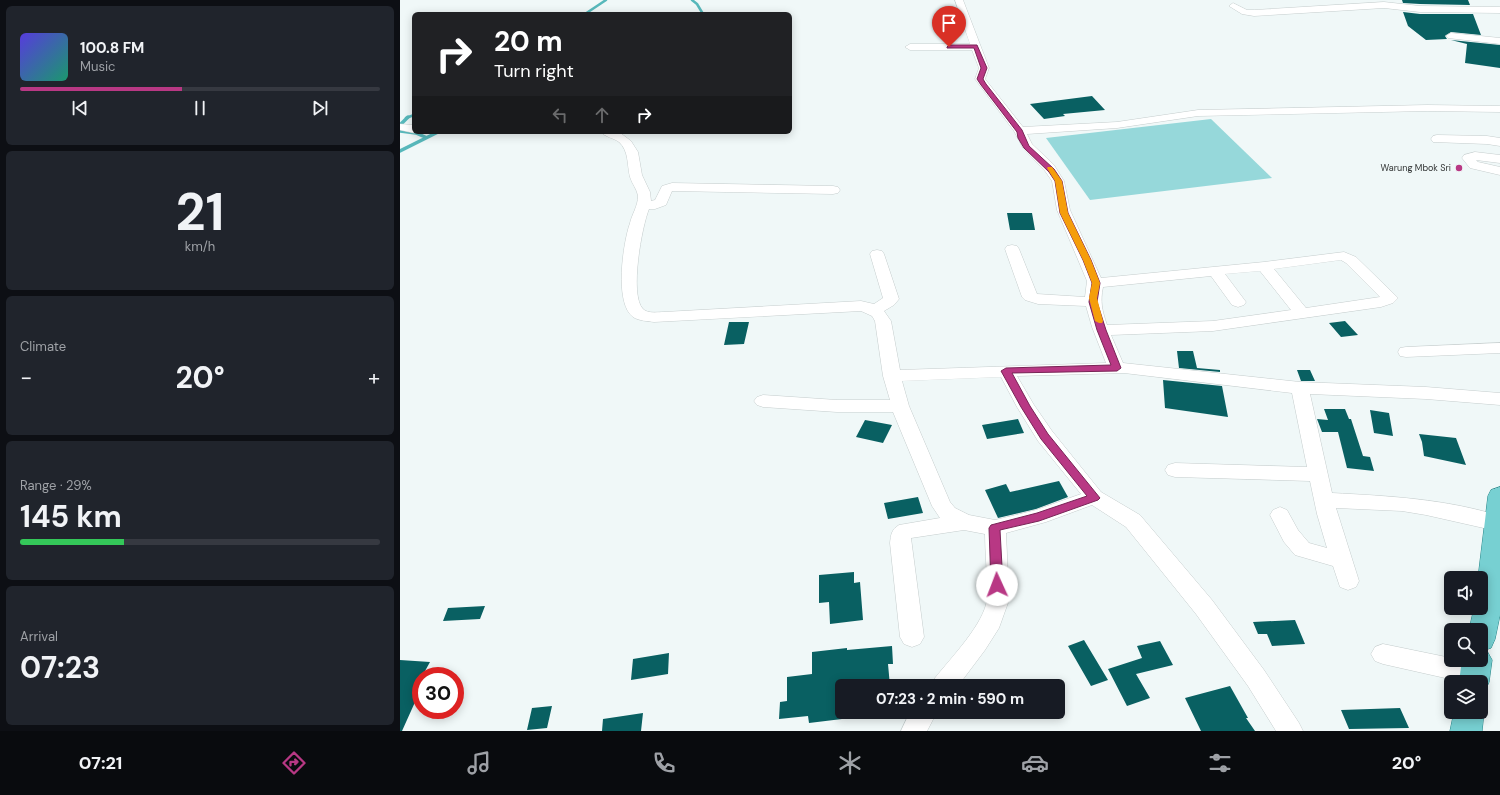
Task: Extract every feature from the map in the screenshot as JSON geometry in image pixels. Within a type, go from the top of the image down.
[{"type":"main road","points":[[1488,623],[1494,608],[1497,523],[1500,496]]},
{"type":"main road","points":[[1466,731],[1468,719]]},
{"type":"street","points":[[960,0],[984,68],[980,79],[1020,131],[1021,138],[1026,147],[1052,171],[1058,181],[1064,213],[1087,260],[1096,283],[1093,302],[1117,368]]},
{"type":"street","points":[[1232,6],[1245,12],[1254,13],[1384,5],[1420,9],[1477,10],[1500,8]]},
{"type":"street","points":[[1451,36],[1500,41]]},
{"type":"street","points":[[910,47],[976,46]]},
{"type":"street","points":[[1020,131],[1117,125],[1198,114],[1427,108],[1500,109]]},
{"type":"street","points":[[1452,119],[1500,120]]},
{"type":"street","points":[[612,134],[620,137],[631,147],[637,179],[644,194],[643,206],[636,223],[632,253],[630,291],[632,307],[636,313],[641,315],[664,317],[861,306],[874,310],[883,321],[892,376],[900,406],[942,506],[948,513],[964,522],[995,528],[1039,517],[1094,498]]},
{"type":"street","points":[[1437,139],[1487,140],[1500,142]]},
{"type":"street","points":[[1500,159],[1475,156],[1468,158],[1474,165],[1500,171]]},
{"type":"street","points":[[643,206],[678,200],[688,193],[686,188],[833,190]]},
{"type":"street","points":[[1012,249],[1030,297],[1038,299],[1093,302]]},
{"type":"street","points":[[874,310],[891,299],[877,254]]},
{"type":"street","points":[[1096,283],[1264,266],[1344,256],[1351,260],[1390,298],[1381,302],[1213,326],[1102,330]]},
{"type":"street","points":[[1264,266],[1302,314]]},
{"type":"street","points":[[1215,271],[1238,302]]},
{"type":"street","points":[[1406,352],[1500,348]]},
{"type":"street","points":[[892,376],[1117,368],[1300,388],[1426,393],[1500,399]]},
{"type":"street","points":[[1006,371],[1026,407],[1045,436],[1094,498],[1133,521],[1204,607],[1256,678],[1290,731]]},
{"type":"street","points":[[1300,388],[1324,500],[1348,581]]},
{"type":"street","points":[[763,402],[837,406],[900,406]]},
{"type":"street","points":[[1175,470],[1318,474]]},
{"type":"street","points":[[1324,500],[1426,506],[1497,523]]},
{"type":"street","points":[[1280,515],[1291,536],[1302,549],[1341,560]]},
{"type":"street","points":[[912,637],[900,543],[901,534],[906,531],[964,522]]},
{"type":"street","points":[[949,679],[991,621],[998,600],[995,528]]},
{"type":"street","points":[[1383,654],[1475,672]]},
{"type":"street","points":[[914,731],[920,719]]},
{"type":"shaded area","points":[[1211,119],[1272,178],[1090,200],[1046,138]]},
{"type":"building","points":[[1402,0],[1468,0],[1470,5],[1403,3]]},
{"type":"building","points":[[1403,12],[1420,14],[1473,14],[1481,35],[1451,32],[1445,36],[1447,39],[1426,40],[1408,26]]},
{"type":"building","points":[[1451,40],[1500,45],[1500,68],[1465,63],[1467,44]]},
{"type":"building","points":[[1092,96],[1105,110],[1063,114],[1065,116],[1044,119],[1030,104]]},
{"type":"building","points":[[1007,213],[1032,213],[1035,230],[1010,230]]},
{"type":"building","points":[[1345,321],[1358,335],[1341,337],[1329,323]]},
{"type":"building","points":[[729,322],[749,322],[744,344],[724,345]]},
{"type":"building","points":[[1177,351],[1193,351],[1197,368],[1220,370],[1220,372],[1179,368]]},
{"type":"building","points":[[1297,370],[1310,370],[1315,381],[1301,381]]},
{"type":"building","points":[[1163,380],[1222,386],[1228,417],[1165,408]]},
{"type":"building","points":[[1324,409],[1345,409],[1349,419],[1351,419],[1363,456],[1370,457],[1374,471],[1347,468],[1338,432],[1322,432],[1317,419],[1328,420]]},
{"type":"building","points":[[1370,410],[1389,413],[1393,436],[1374,433]]},
{"type":"building","points":[[1018,419],[1024,433],[987,439],[982,425]]},
{"type":"building","points":[[865,420],[892,425],[883,443],[856,437]]},
{"type":"building","points":[[1419,434],[1456,438],[1466,465],[1424,456]]},
{"type":"building","points":[[1059,481],[1068,497],[1036,509],[998,518],[985,490],[1006,484],[1010,492]]},
{"type":"building","points":[[918,497],[923,513],[888,519],[884,503]]},
{"type":"building","points":[[854,572],[854,583],[860,582],[863,620],[830,624],[829,602],[819,603],[819,575]]},
{"type":"building","points":[[485,606],[480,619],[443,621],[448,608]]},
{"type":"building","points":[[1295,620],[1305,644],[1272,646],[1267,634],[1258,634],[1253,622]]},
{"type":"building","points":[[1084,640],[1108,680],[1091,686],[1068,646]]},
{"type":"building","points":[[1160,641],[1173,665],[1136,674],[1150,698],[1127,706],[1108,669],[1142,658],[1137,646]]},
{"type":"building","points":[[892,646],[893,664],[888,664],[889,679],[835,679],[835,719],[842,719],[809,723],[808,716],[779,719],[780,702],[787,701],[787,677],[812,674],[812,652],[847,648],[847,650]]},
{"type":"building","points":[[669,653],[668,674],[631,680],[633,659]]},
{"type":"building","points":[[400,660],[430,662],[427,667],[412,667],[412,709],[402,731],[400,731]]},
{"type":"building","points":[[1230,686],[1248,718],[1246,718],[1255,731],[1201,731],[1185,698]]},
{"type":"building","points":[[552,706],[547,728],[527,730],[532,708]]},
{"type":"building","points":[[1400,708],[1409,728],[1349,729],[1341,710]]},
{"type":"building","points":[[643,713],[641,731],[602,731],[603,719]]},
{"type":"waterway","points":[[588,12],[606,0]]},
{"type":"waterway","points":[[692,0],[697,4],[702,12]]},
{"type":"waterway","points":[[408,117],[412,116]]},
{"type":"waterway","points":[[400,125],[408,117]]},
{"type":"waterway","points":[[400,131],[412,132]]},
{"type":"waterway","points":[[418,134],[425,137]]},
{"type":"waterway","points":[[400,151],[434,134]]},
{"type":"slow traffic","points":[[1050,168],[1058,181],[1064,213],[1087,260],[1096,283],[1093,302],[1099,321]]},
{"type":"place","name":"Warung Mbok Sri","points":[[1459,168]]},
{"type":"route","points":[[949,47],[976,46],[984,68],[980,79],[1020,131],[1021,138],[1026,147],[1041,159],[1052,171],[1058,181],[1064,213],[1087,260],[1096,283],[1093,302],[1117,368],[1006,371],[1026,407],[1045,436],[1094,498],[1039,517],[995,528],[997,585]]}]
